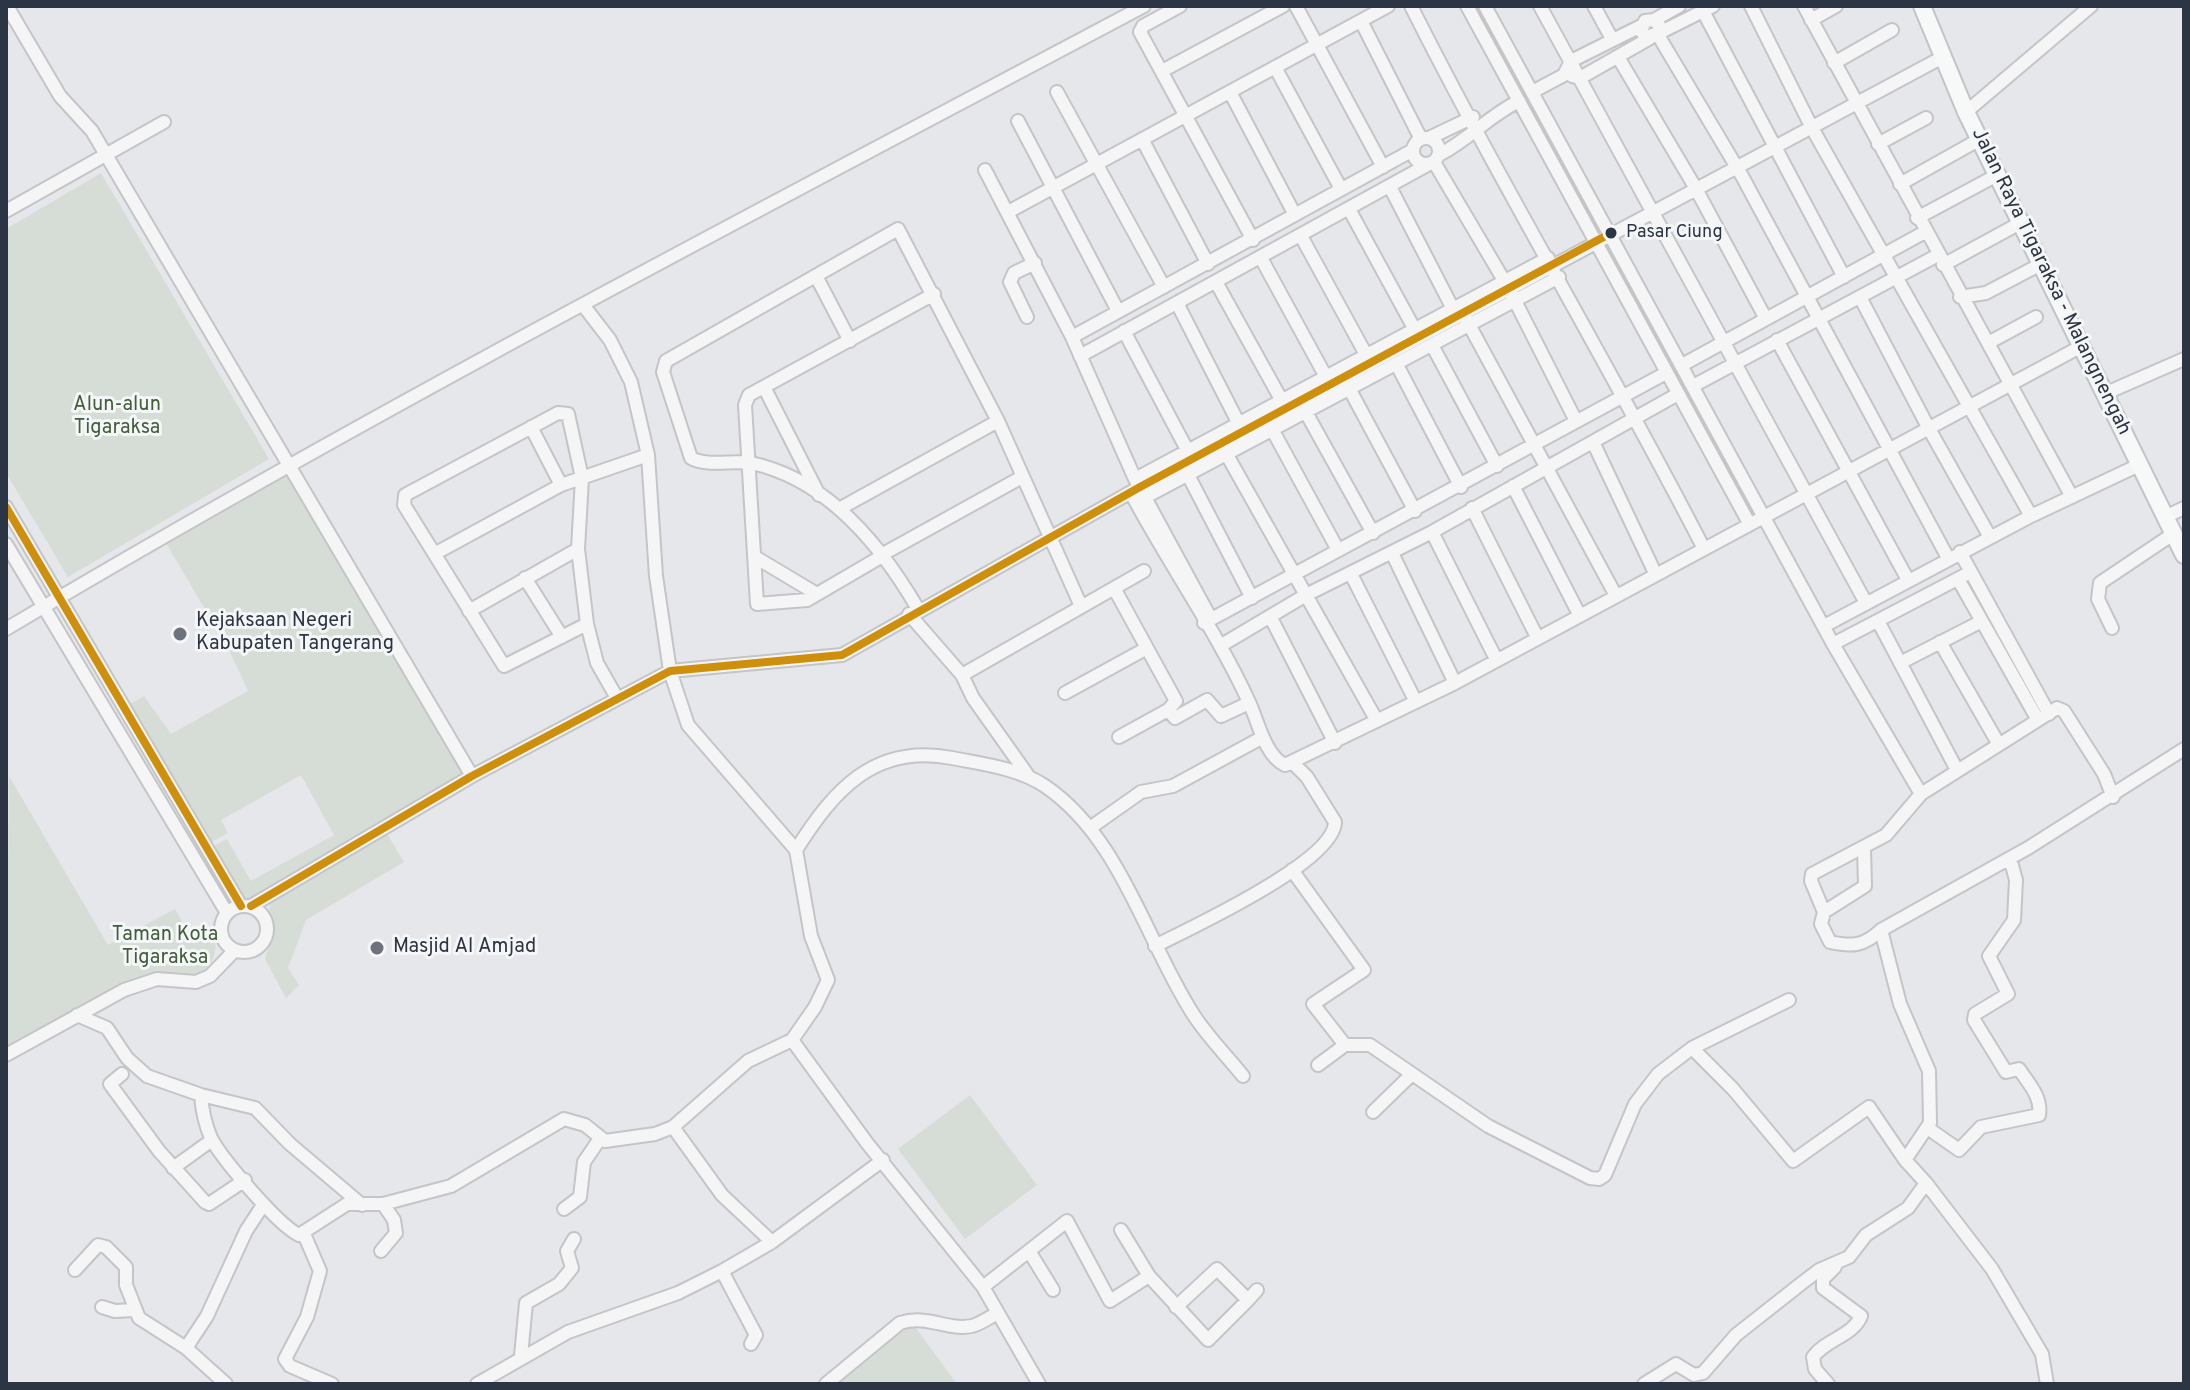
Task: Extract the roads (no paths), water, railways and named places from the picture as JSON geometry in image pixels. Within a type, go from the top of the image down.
[{"type":"main road","name":"Jalan Raya Tigaraksa - Malangnengah","points":[[1922,6],[1966,112],[1982,138],[2080,347],[2184,555]]},
{"type":"street","points":[[7,6],[60,96],[92,131],[472,776]]},
{"type":"street","points":[[6,629],[289,467],[583,305],[1144,6]]},
{"type":"street","points":[[1180,6],[1143,26],[1140,32],[1253,240]]},
{"type":"street","points":[[1162,71],[1283,6]]},
{"type":"street","points":[[1296,6],[1383,167]]},
{"type":"street","points":[[1008,212],[1388,6]]},
{"type":"street","points":[[1411,6],[1476,134],[1636,417],[1703,547]]},
{"type":"street","points":[[1467,6],[1749,523]]},
{"type":"street","points":[[1485,6],[1833,644],[1921,794]]},
{"type":"street","points":[[1540,6],[1866,603]]},
{"type":"street","points":[[1594,6],[1612,39]]},
{"type":"street","points":[[1645,6],[1649,22],[1643,34],[1656,35]]},
{"type":"street","points":[[1534,91],[1564,75],[1571,61],[1679,6]]},
{"type":"street","points":[[1751,6],[1812,128],[2031,516]]},
{"type":"street","points":[[1804,6],[1960,297],[2011,382],[2072,497]]},
{"type":"street","points":[[1811,20],[1836,6]]},
{"type":"street","points":[[1966,112],[2091,6]]},
{"type":"street","points":[[1564,75],[1580,78],[1708,8],[1775,146],[1844,277]]},
{"type":"street","points":[[1361,21],[1421,142],[1417,161],[1434,160]]},
{"type":"street","points":[[1834,63],[1892,30]]},
{"type":"street","points":[[1656,35],[1736,166],[1889,448],[1954,555],[2044,717]]},
{"type":"street","points":[[1618,57],[1695,187],[1766,319]]},
{"type":"street","points":[[227,913],[246,906],[472,776],[670,671],[832,658],[1050,537],[1192,464],[1326,377],[1371,365],[1397,365],[1470,325],[1550,261],[1595,242],[1941,58]]},
{"type":"street","points":[[1275,67],[1341,189]]},
{"type":"street","points":[[1057,92],[1165,287],[1180,301],[1243,433]]},
{"type":"street","points":[[1230,92],[1296,215],[1299,238],[1371,365]]},
{"type":"street","points":[[1072,337],[1253,240],[1467,117],[1488,117],[1519,101]]},
{"type":"street","points":[[1080,356],[1390,187],[1476,134],[1488,117]]},
{"type":"street","points":[[1878,144],[1926,118]]},
{"type":"street","points":[[1018,121],[1118,311]]},
{"type":"street","points":[[6,211],[164,122]]},
{"type":"street","points":[[1900,184],[1982,138]]},
{"type":"street","points":[[1142,139],[1208,264]]},
{"type":"street","points":[[1421,142],[1438,144],[1434,160],[1509,291],[1574,422],[1593,441],[1655,573]]},
{"type":"street","points":[[985,170],[1072,337],[1137,492],[1208,621],[1263,737],[1281,764],[1293,763],[1455,683],[1615,594],[2080,347]]},
{"type":"street","points":[[1917,218],[1999,174]]},
{"type":"street","points":[[1390,187],[1470,325],[1615,594]]},
{"type":"street","points":[[1349,209],[1415,330]]},
{"type":"street","points":[[1296,215],[1315,229]]},
{"type":"street","points":[[1693,386],[1894,277],[1940,260],[2022,222]]},
{"type":"street","points":[[1029,777],[973,698],[962,675],[914,612],[884,555],[839,509],[792,478],[751,463],[691,458],[663,366],[898,229],[998,421],[1081,606]]},
{"type":"street","points":[[1682,365],[1925,232]]},
{"type":"street","points":[[1261,258],[1326,377]]},
{"type":"street","points":[[1027,317],[1010,279],[1014,273],[1035,263]]},
{"type":"street","points":[[1960,297],[1986,293],[2041,264]]},
{"type":"street","points":[[816,276],[850,341]]},
{"type":"street","points":[[1243,433],[1273,431],[1350,390],[1371,365],[1415,330],[1458,309],[1559,277]]},
{"type":"street","points":[[1216,282],[1282,401]]},
{"type":"street","points":[[1164,310],[1165,287]]},
{"type":"street","points":[[934,294],[749,395],[745,405],[751,463],[757,604],[807,600],[1022,477]]},
{"type":"street","points":[[1860,297],[1990,537]]},
{"type":"street","points":[[304,1234],[345,1205],[383,1204],[451,1186],[564,1119],[585,1125],[599,1140],[637,1138],[673,1127],[748,1061],[792,1040],[815,1007],[828,980],[811,936],[796,850],[688,725],[670,671],[656,576],[648,455],[631,382],[610,340],[583,305]]},
{"type":"street","points":[[1192,464],[1227,455],[1243,433],[1282,401],[1298,398],[1371,365],[1458,309]]},
{"type":"street","points":[[1988,343],[2036,317]]},
{"type":"street","points":[[1124,331],[1192,464],[1252,598]]},
{"type":"street","points":[[1777,340],[1908,580]]},
{"type":"street","points":[[1432,345],[1497,466]]},
{"type":"street","points":[[2104,394],[2184,359]]},
{"type":"street","points":[[1397,365],[1537,637]]},
{"type":"street","points":[[1208,621],[1461,487],[1666,373]]},
{"type":"street","points":[[764,387],[819,495]]},
{"type":"street","points":[[1350,390],[1415,511]]},
{"type":"street","points":[[1220,646],[1306,595],[1432,532],[1678,394]]},
{"type":"street","points":[[1298,398],[1373,533]]},
{"type":"street","points":[[587,624],[504,666],[404,505],[405,495],[558,413],[568,414],[582,478],[578,549],[587,624],[597,663],[617,698]]},
{"type":"street","points":[[1591,413],[1593,441]]},
{"type":"street","points":[[839,509],[998,421]]},
{"type":"street","points":[[531,427],[561,485]]},
{"type":"street","points":[[1273,431],[1416,702]]},
{"type":"street","points":[[436,553],[561,485],[648,455]]},
{"type":"street","points":[[1227,455],[1377,721]]},
{"type":"street","points":[[1824,626],[1954,555],[2139,465]]},
{"type":"street","points":[[1513,486],[1579,614]]},
{"type":"street","points":[[1461,487],[1473,508]]},
{"type":"street","points":[[6,507],[246,906],[265,919],[266,937],[253,950],[235,950],[210,976],[196,982],[157,979],[143,983],[6,1055]]},
{"type":"street","points":[[2165,517],[2184,508]]},
{"type":"street","points":[[1432,532],[1496,659]]},
{"type":"street","points":[[2112,628],[2098,599],[2100,583],[2173,534]]},
{"type":"street","points":[[6,544],[227,913],[221,934],[235,950]]},
{"type":"street","points":[[469,611],[578,549]]},
{"type":"street","points":[[1338,550],[1351,574]]},
{"type":"street","points":[[1392,553],[1455,683]]},
{"type":"street","points":[[755,557],[817,594]]},
{"type":"street","points":[[962,675],[1144,571]]},
{"type":"street","points":[[1964,575],[1982,621],[2044,717]]},
{"type":"street","points":[[1833,644],[1964,575]]},
{"type":"street","points":[[525,578],[562,637]]},
{"type":"street","points":[[1114,588],[1176,704],[1119,737]]},
{"type":"street","points":[[1270,616],[1335,743]]},
{"type":"street","points":[[1878,621],[1957,770]]},
{"type":"street","points":[[1900,663],[1982,621]]},
{"type":"street","points":[[1940,642],[1998,743]]},
{"type":"street","points":[[1065,693],[1147,648]]},
{"type":"street","points":[[1168,710],[1175,718],[1207,700],[1221,716],[1249,703]]},
{"type":"street","points":[[2113,797],[2104,774],[2061,708],[1998,743],[1921,794],[1886,835],[1812,874],[1811,881],[1824,912],[1821,924],[1830,942],[1856,946],[1867,943],[1881,930],[2113,797],[2184,749]]},
{"type":"street","points":[[1090,828],[1141,792],[1173,786],[1263,737]]},
{"type":"street","points":[[796,850],[837,791],[863,770],[900,760],[939,756],[1029,777],[1045,786],[1090,828],[1194,1015],[1243,1076]]},
{"type":"street","points":[[1155,946],[1263,891],[1322,847],[1336,826],[1307,777],[1293,763]]},
{"type":"street","points":[[1824,912],[1865,886],[1864,848]]},
{"type":"street","points":[[1929,1129],[1959,1150],[1981,1127],[2039,1115],[2041,1104],[2024,1076],[2019,1069],[2006,1072],[1974,1020],[1975,1014],[2008,994],[1989,956],[2014,920],[2016,880],[2010,858]]},
{"type":"street","points":[[1292,870],[1364,970],[1313,1004],[1345,1045]]},
{"type":"street","points":[[1881,930],[1900,1004],[1929,1071],[1929,1129],[1905,1160]]},
{"type":"street","points":[[1318,1065],[1345,1045],[1370,1045],[1488,1126],[1590,1178],[1599,1179],[1605,1175],[1635,1104],[1658,1074],[1692,1048],[1789,1000]]},
{"type":"street","points":[[77,1015],[107,1028],[127,1058],[147,1076],[201,1095],[255,1108],[290,1144],[362,1205]]},
{"type":"street","points":[[792,1040],[983,1287],[1039,1384]]},
{"type":"street","points":[[1692,1048],[1733,1089],[1793,1161],[1869,1107],[1905,1160],[1992,1269],[2042,1354],[2047,1384]]},
{"type":"street","points":[[122,1074],[110,1084],[173,1168],[207,1204],[245,1180]]},
{"type":"street","points":[[1373,1112],[1411,1075]]},
{"type":"street","points":[[201,1095],[202,1111],[212,1140],[263,1205],[289,1229],[304,1234],[320,1271],[307,1317],[285,1359],[290,1366],[332,1384]]},
{"type":"street","points":[[673,1127],[722,1195],[772,1242]]},
{"type":"street","points":[[173,1168],[212,1140]]},
{"type":"street","points":[[564,1209],[580,1197],[584,1162],[599,1140]]},
{"type":"street","points":[[477,1384],[521,1356],[568,1332],[678,1293],[722,1271],[772,1242],[883,1160]]},
{"type":"street","points":[[1828,1384],[1815,1369],[1813,1357],[1824,1345],[1856,1326],[1861,1316],[1823,1288],[1823,1279],[1866,1235],[1908,1208],[1926,1183]]},
{"type":"street","points":[[381,1251],[396,1233],[394,1220],[383,1204]]},
{"type":"street","points":[[186,1348],[207,1316],[246,1231],[263,1205]]},
{"type":"street","points":[[983,1287],[1079,1212]]},
{"type":"street","points":[[1067,1221],[1110,1301],[1149,1276]]},
{"type":"street","points":[[1121,1230],[1149,1276],[1176,1307],[1208,1340],[1253,1295],[1217,1269],[1176,1307]]},
{"type":"street","points":[[521,1356],[526,1303],[552,1288],[572,1268],[567,1251],[574,1239]]},
{"type":"street","points":[[75,1270],[98,1245],[106,1247],[126,1267],[134,1310],[139,1318],[186,1348],[226,1384]]},
{"type":"street","points":[[1029,1251],[1053,1290]]},
{"type":"street","points":[[1644,1384],[1676,1364],[1694,1375],[1703,1373],[1736,1335],[1819,1270],[1839,1265]]},
{"type":"street","points":[[722,1271],[756,1335],[751,1344]]},
{"type":"street","points":[[102,1307],[115,1311],[134,1310]]},
{"type":"street","points":[[826,1384],[900,1323],[915,1318],[957,1327],[973,1326],[996,1314]]},
{"type":"place","name":"Pasar Ciung","points":[[1611,233]]},
{"type":"place","name":"Kejaksaan Negeri Kabupaten Tangerang","points":[[180,634]]},
{"type":"place","name":"Masjid Al Amjad","points":[[377,948]]},
{"type":"park label","name":"Alun-alun Tigaraksa","points":[[117,418]]},
{"type":"park label","name":"Taman Kota Tigaraksa","points":[[165,948]]}]
